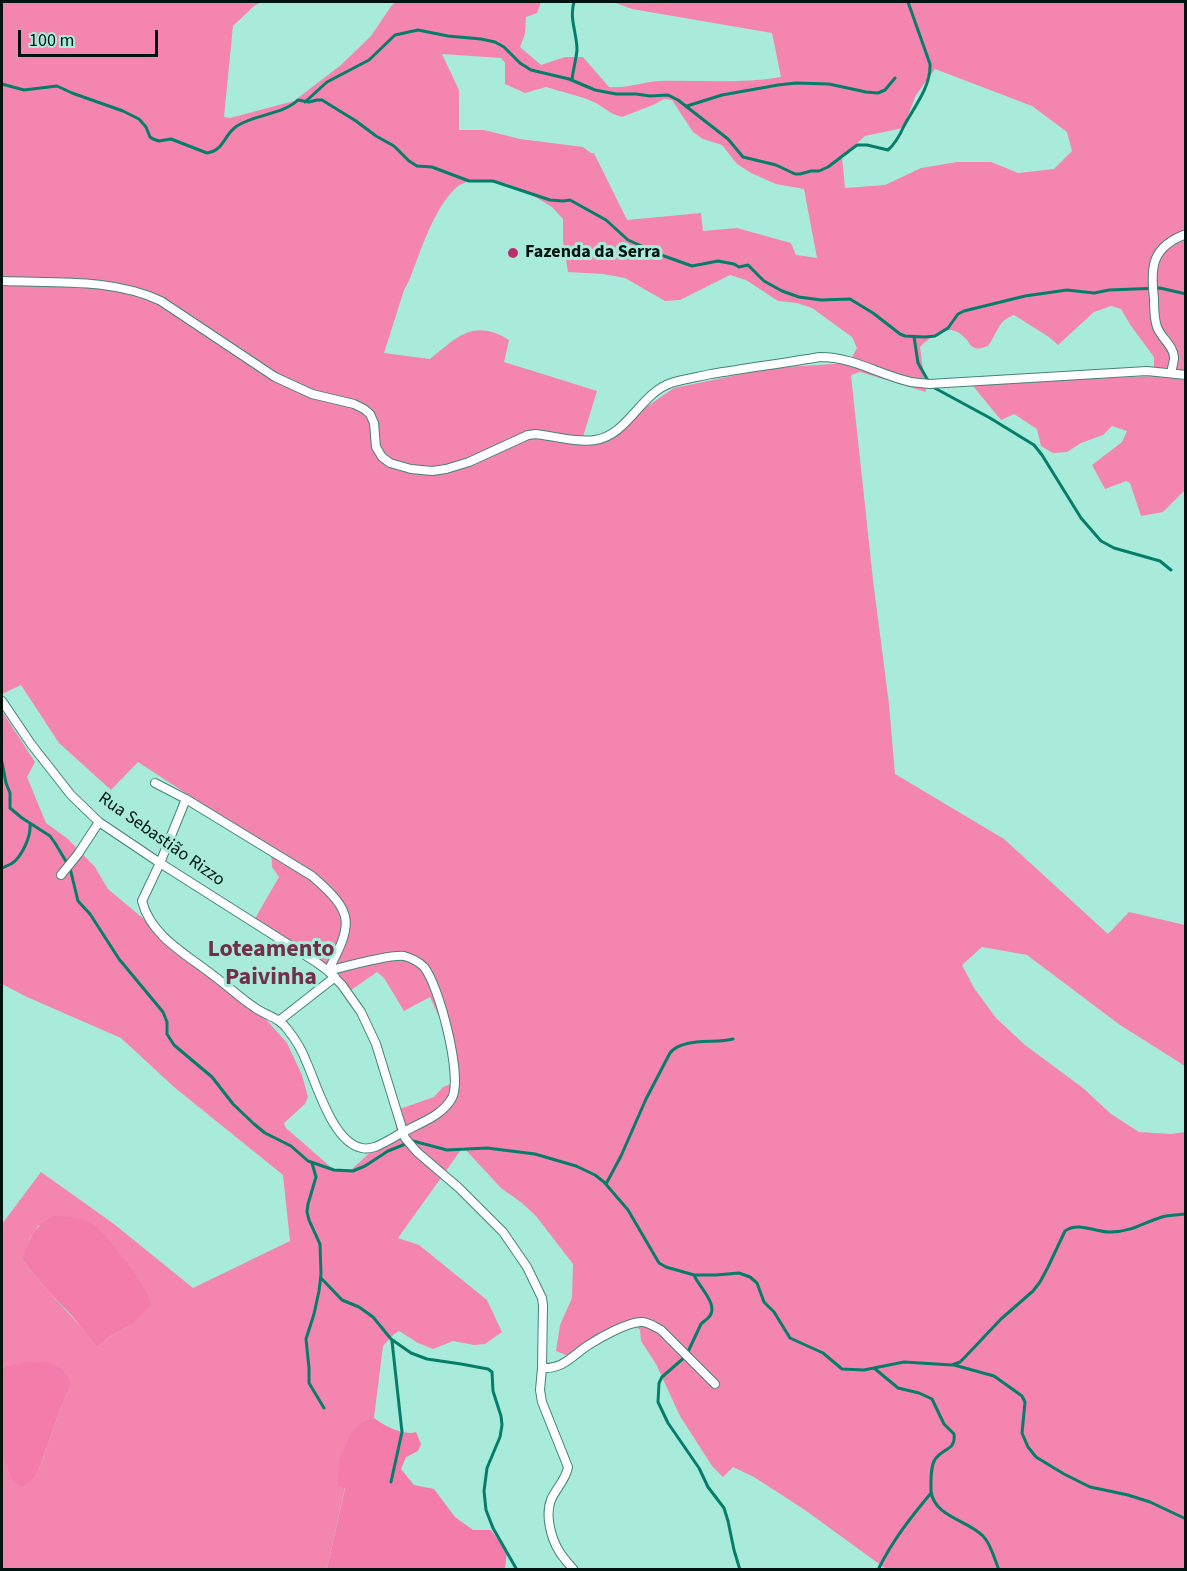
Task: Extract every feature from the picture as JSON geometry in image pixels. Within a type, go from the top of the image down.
[{"type":"street","points":[[1171,373],[1175,357],[1156,325],[1152,267],[1159,253],[1172,240],[1185,234]]},
{"type":"street","points":[[2,281],[46,281],[102,286],[148,295],[168,305],[275,376],[312,394],[354,404],[364,409],[370,414],[374,423],[376,447],[382,457],[390,463],[411,470],[432,471],[469,462],[528,435],[536,434],[585,441],[597,440],[617,430],[653,393],[669,383],[820,357],[835,357],[903,379],[929,384],[1147,370],[1185,375]]},
{"type":"street","name":"Rua Sebastião Rizzo","points":[[2,701],[31,744],[71,795],[99,822],[331,974]]},
{"type":"street","points":[[155,783],[186,799],[312,876],[328,890],[343,910],[346,920],[344,939],[331,974]]},
{"type":"street","points":[[186,799],[142,902],[143,908],[153,924],[173,946],[257,1010],[280,1020],[306,1060],[320,1098],[336,1127],[351,1144],[360,1148],[375,1147],[431,1117],[445,1107],[455,1092],[449,1036],[430,976],[422,965],[412,959],[402,956],[392,957],[331,974],[280,1020]]},
{"type":"street","points":[[61,874],[78,854],[99,822]]},
{"type":"street","points":[[331,974],[361,1012],[376,1044],[405,1138],[503,1232],[527,1267],[542,1298],[540,1380],[542,1402],[568,1467],[567,1474],[551,1500],[548,1510],[549,1519],[558,1551],[574,1569]]},
{"type":"street","points":[[542,1368],[552,1369],[559,1366],[588,1346],[623,1327],[643,1322],[660,1330],[715,1384]]},
{"type":"shaded area","points":[[2,2],[262,2],[254,6],[233,26],[224,117],[230,118],[294,101],[341,65],[371,36],[396,2],[541,2],[537,13],[526,17],[525,34],[520,47],[541,65],[565,57],[583,57],[609,87],[615,87],[659,81],[736,81],[781,77],[772,33],[632,9],[613,2],[1185,2],[1185,373],[1154,370],[1154,357],[1121,309],[1111,306],[1094,312],[1058,345],[1014,315],[1001,324],[988,346],[977,349],[959,333],[947,330],[936,334],[920,347],[926,392],[860,372],[851,375],[895,774],[1004,839],[1108,934],[1129,912],[1185,925],[1185,1066],[1120,1025],[1027,955],[982,947],[962,965],[974,988],[996,1018],[1025,1045],[1083,1088],[1111,1114],[1139,1132],[1171,1134],[1185,1132],[1185,1569],[886,1569],[805,1510],[754,1477],[733,1467],[723,1477],[712,1466],[680,1416],[656,1364],[641,1341],[640,1330],[633,1323],[571,1357],[556,1351],[560,1325],[572,1298],[573,1264],[536,1216],[501,1188],[463,1147],[398,1238],[419,1245],[487,1300],[502,1332],[485,1344],[474,1345],[453,1341],[433,1349],[399,1331],[383,1346],[374,1418],[363,1421],[345,1487],[327,1569],[2,1569],[2,1455],[39,1469],[71,1385],[27,1363],[2,1367],[2,1224],[41,1172],[114,1224],[193,1288],[290,1241],[283,1175],[174,1087],[121,1038],[2,984],[2,711],[35,762],[27,777],[46,823],[68,839],[95,867],[108,889],[247,998],[287,1043],[302,1075],[308,1097],[305,1104],[284,1123],[286,1128],[333,1169],[352,1169],[377,1146],[397,1135],[394,1111],[434,1097],[443,1087],[458,1081],[450,1041],[430,997],[404,1011],[384,978],[377,972],[347,993],[298,951],[253,922],[279,877],[272,867],[271,849],[138,762],[111,790],[59,743],[21,685],[2,694]],"holes":[[[442,54],[501,58],[505,63],[505,84],[525,93],[546,87],[584,98],[622,117],[664,99],[672,100],[693,132],[703,139],[722,145],[737,164],[776,184],[804,189],[817,258],[796,255],[791,243],[737,228],[703,231],[701,213],[627,220],[594,153],[583,147],[520,139],[484,130],[459,130],[459,90]],[[935,69],[1032,106],[1067,132],[1072,151],[1054,169],[1018,173],[991,162],[957,162],[921,168],[885,185],[845,188],[842,157],[865,136],[903,128],[916,95]],[[469,181],[505,183],[527,192],[552,207],[563,219],[563,241],[568,272],[625,278],[665,301],[680,300],[730,275],[746,280],[778,301],[797,303],[812,308],[852,337],[857,348],[849,363],[771,368],[674,388],[601,443],[582,440],[597,391],[504,362],[509,340],[497,334],[486,331],[466,333],[430,359],[384,353],[404,290],[423,244],[441,206],[458,186]],[[39,1225],[131,1325],[109,1337],[99,1346],[22,1260],[30,1238]]]},
{"type":"shaded area","points":[[1155,376],[1185,380],[1185,490],[1163,512],[1141,516],[1130,483],[1126,481],[1105,489],[1092,465],[1122,442],[1127,431],[1112,426],[1103,435],[1081,443],[1067,452],[1053,453],[1041,446],[1037,429],[1014,414],[1001,420],[973,386],[973,384]]},
{"type":"shaded area","points":[[53,1216],[81,1219],[96,1227],[131,1268],[149,1298],[151,1305],[131,1325],[109,1337],[99,1346],[22,1260],[33,1234],[40,1225]]},
{"type":"shaded area","points":[[27,1362],[54,1364],[64,1371],[71,1385],[39,1469],[30,1482],[21,1486],[13,1481],[2,1455],[2,1367]]},
{"type":"shaded area","points":[[374,1418],[406,1433],[416,1432],[421,1444],[418,1451],[406,1457],[401,1469],[414,1485],[434,1489],[455,1517],[473,1530],[491,1530],[507,1552],[505,1569],[327,1569],[345,1488],[338,1486],[339,1460],[352,1432],[363,1421]]},
{"type":"waterway","points":[[572,80],[577,50],[572,14],[574,2]]},
{"type":"waterway","points":[[305,102],[327,82],[369,60],[395,35],[418,30],[495,42],[531,70],[569,79],[595,90],[616,94],[668,95],[678,100],[728,139],[743,157],[776,165],[795,174],[819,171],[857,145],[888,150],[898,139],[921,96],[928,81],[930,64],[908,2]]},
{"type":"waterway","points":[[687,106],[722,95],[796,83],[829,84],[878,93],[885,90],[895,78]]},
{"type":"waterway","points":[[2,84],[24,90],[57,86],[139,119],[153,139],[159,141],[171,139],[207,153],[221,146],[233,129],[244,122],[284,109],[298,100],[309,102],[322,100],[394,146],[417,166],[432,167],[469,181],[493,181],[550,200],[570,200],[606,220],[628,240],[664,256],[692,266],[718,261],[739,267],[748,265],[764,281],[799,297],[821,300],[850,299],[905,336],[935,336],[948,328],[958,314],[964,311],[1025,296],[1067,290],[1094,293],[1109,290],[1160,288],[1186,294]]},
{"type":"waterway","points":[[914,337],[918,363],[931,386],[1034,445],[1081,518],[1101,541],[1114,548],[1160,561],[1171,570]]},
{"type":"waterway","points":[[2,762],[10,793],[10,808],[50,836],[55,843],[70,868],[78,901],[90,914],[119,959],[163,1012],[167,1022],[167,1034],[174,1045],[212,1077],[233,1104],[265,1133],[291,1146],[308,1161],[334,1170],[353,1171],[388,1151],[413,1141],[447,1150],[487,1148],[535,1154],[576,1166],[604,1182],[628,1210],[659,1263],[694,1275],[739,1273],[750,1277],[757,1283],[764,1302],[774,1312],[790,1338],[823,1353],[842,1369],[864,1370],[904,1362],[952,1365],[960,1362],[1001,1319],[1033,1291],[1040,1282],[1065,1231],[1076,1227],[1105,1232],[1119,1231],[1162,1217],[1186,1214]]},
{"type":"waterway","points":[[2,868],[21,854],[28,839],[30,825]]},
{"type":"waterway","points":[[606,1184],[670,1053],[675,1048],[690,1043],[733,1039]]},
{"type":"waterway","points":[[312,1163],[316,1177],[307,1212],[320,1244],[321,1274],[314,1314],[306,1339],[309,1383],[324,1408]]},
{"type":"waterway","points":[[694,1275],[710,1302],[711,1313],[701,1324],[686,1356],[662,1377],[659,1383],[658,1402],[668,1423],[699,1468],[708,1487],[724,1508],[740,1570]]},
{"type":"waterway","points":[[321,1278],[342,1300],[359,1307],[373,1317],[391,1339],[411,1353],[427,1359],[488,1369],[492,1372],[493,1391],[502,1425],[500,1437],[487,1468],[484,1491],[486,1510],[493,1528],[517,1570]]},
{"type":"waterway","points":[[391,1482],[402,1432],[392,1341]]},
{"type":"waterway","points":[[954,1365],[994,1376],[1022,1396],[1025,1402],[1022,1433],[1028,1447],[1036,1457],[1090,1487],[1150,1502],[1186,1519]]},
{"type":"waterway","points":[[874,1368],[898,1388],[932,1399],[944,1424],[954,1434],[951,1446],[936,1458],[933,1465],[931,1474],[933,1500],[938,1507],[986,1539],[999,1570]]},
{"type":"waterway","points":[[878,1570],[902,1530],[931,1493]]},
{"type":"place","name":"Fazenda da Serra","points":[[513,253]]},
{"type":"district","name":"Loteamento Paivinha","points":[[271,965]]}]
